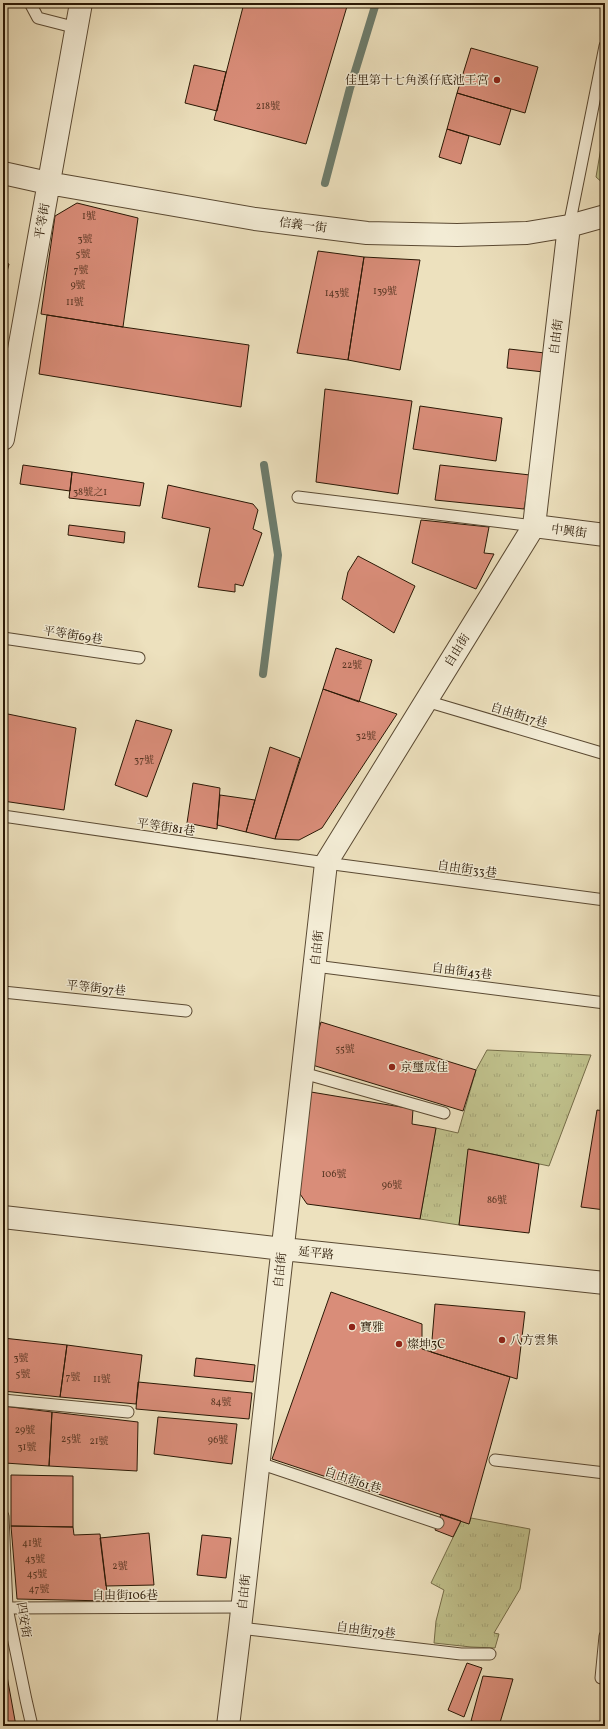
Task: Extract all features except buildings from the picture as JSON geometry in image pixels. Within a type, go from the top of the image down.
[{"type":"street","name":"平等街","points":[[3,439],[81,3]]},
{"type":"street","name":"信義一街","points":[[3,173],[48,183],[254,219],[367,233],[527,233],[569,226],[605,216]]},
{"type":"street","name":"自由街","points":[[228,1726],[326,863],[534,526],[569,226]]},
{"type":"street","name":"中興街","points":[[534,526],[605,535]]},
{"type":"street","name":"延平路","points":[[3,1217],[283,1250],[605,1283]]},
{"type":"lane","points":[[30,3],[38,18],[77,28]]},
{"type":"lane","points":[[569,226],[605,46]]},
{"type":"lane","points":[[298,497],[534,526]]},
{"type":"lane","name":"平等街69巷","points":[[3,638],[139,658]]},
{"type":"lane","name":"自由街17巷","points":[[426,701],[605,754]]},
{"type":"lane","name":"平等街81巷","points":[[3,816],[326,863]]},
{"type":"lane","name":"自由街33巷","points":[[326,863],[605,900]]},
{"type":"lane","name":"自由街43巷","points":[[315,966],[605,1003]]},
{"type":"lane","name":"平等街97巷","points":[[3,992],[186,1011]]},
{"type":"lane","points":[[303,1073],[444,1113]]},
{"type":"lane","points":[[3,1400],[128,1412]]},
{"type":"lane","points":[[495,1460],[605,1473]]},
{"type":"lane","name":"自由街61巷","points":[[259,1462],[438,1522]]},
{"type":"lane","name":"四安街","points":[[3,1516],[8,1608],[32,1726]]},
{"type":"lane","name":"自由街106巷","points":[[8,1608],[241,1618]]},
{"type":"lane","name":"自由街79巷","points":[[241,1618],[461,1654],[490,1654]]},
{"type":"lane","points":[[601,1678],[605,1636]]},
{"type":"green space","points":[[605,124],[605,185],[596,177]]},
{"type":"green space","points":[[487,1050],[591,1055],[549,1166],[469,1149],[459,1225],[420,1219],[436,1128],[458,1133],[476,1070]]},
{"type":"green space","points":[[471,1518],[530,1529],[520,1589],[494,1633],[499,1634],[495,1648],[434,1643],[436,1621],[444,1590],[431,1583],[461,1521],[469,1524]]},
{"type":"waterway","points":[[325,183],[350,88],[376,3]]},
{"type":"waterway","points":[[263,674],[278,555],[264,465]]},
{"type":"place","name":"佳里第十七角溪仔底池王宮","points":[[497,80]]},
{"type":"place","name":"京璽成佳","points":[[392,1067]]},
{"type":"place","name":"寶雅","points":[[352,1327]]},
{"type":"place","name":"八方雲集","points":[[502,1340]]},
{"type":"place","name":"燦坤3C","points":[[399,1344]]}]
